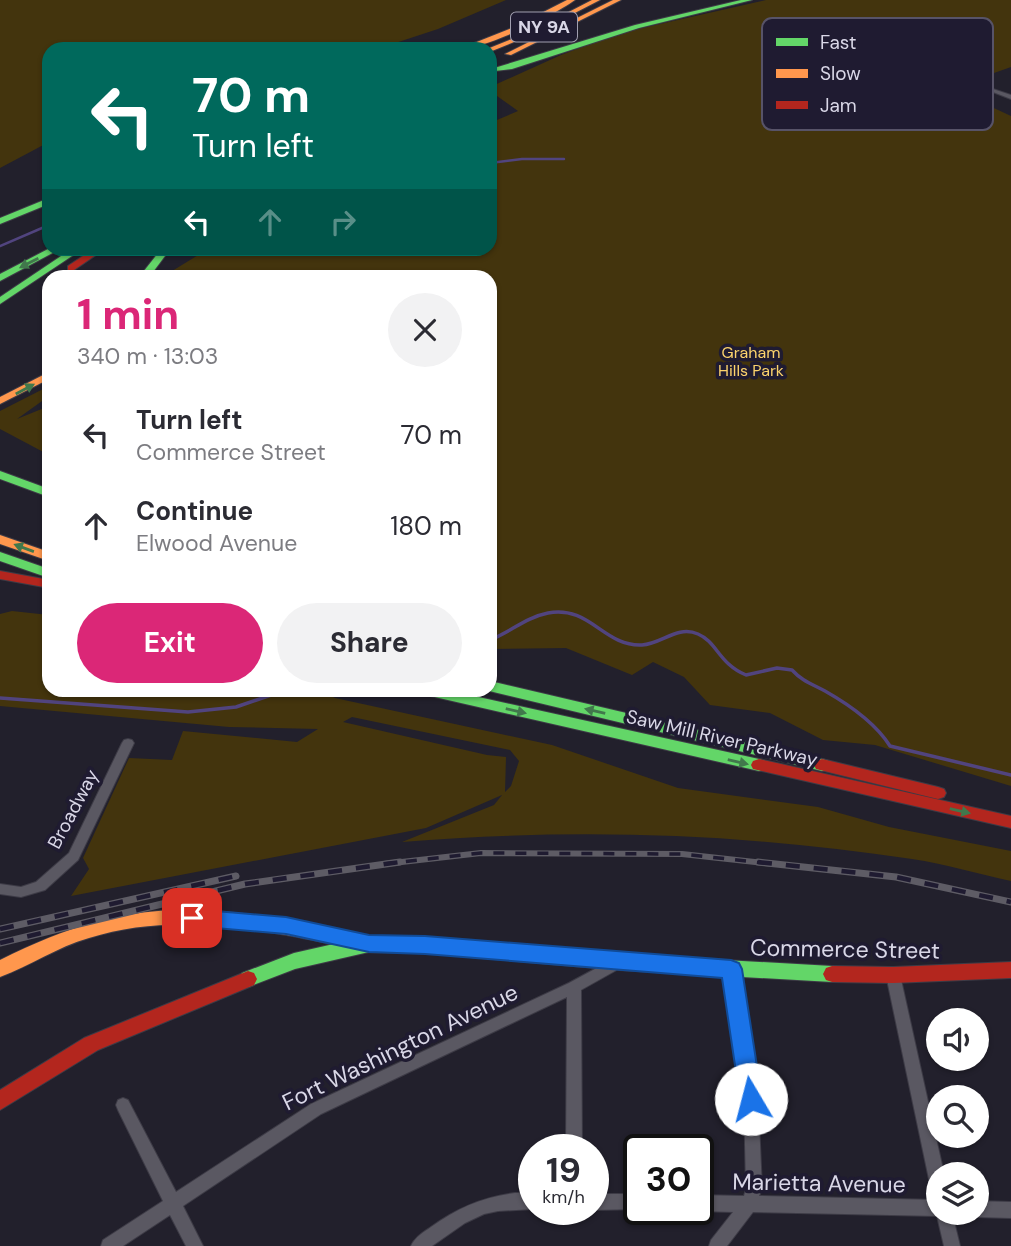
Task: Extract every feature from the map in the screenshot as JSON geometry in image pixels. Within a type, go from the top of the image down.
[{"type":"main road","name":"NY 9A","points":[[480,42],[514,29],[572,0]]},
{"type":"main road","name":"NY 9A","points":[[497,47],[597,0]]},
{"type":"main road","points":[[497,64],[618,0]]},
{"type":"main road","points":[[497,65],[684,0]]},
{"type":"main road","points":[[497,67],[513,65],[652,22],[749,0]]},
{"type":"main road","points":[[0,223],[42,206]]},
{"type":"main road","points":[[0,278],[43,256]]},
{"type":"main road","points":[[47,270],[68,256]]},
{"type":"main road","points":[[67,270],[89,256]]},
{"type":"main road","points":[[150,270],[161,256]]},
{"type":"main road","points":[[0,301],[42,273]]},
{"type":"main road","points":[[0,317],[42,288]]},
{"type":"main road","points":[[0,401],[42,379]]},
{"type":"main road","points":[[0,475],[42,490]]},
{"type":"main road","points":[[0,539],[42,554]]},
{"type":"main road","points":[[0,556],[42,571]]},
{"type":"main road","points":[[0,575],[42,584]]},
{"type":"main road","name":"Saw Mill River Parkway","points":[[497,688],[1011,809]]},
{"type":"main road","name":"Saw Mill River Parkway","points":[[456,697],[1011,822]]},
{"type":"main road","points":[[0,969],[91,930],[157,918],[192,918],[286,926],[369,944]]},
{"type":"main road","name":"Commerce Street","points":[[0,1101],[91,1044],[151,1017],[293,961],[369,944],[425,945],[731,969],[893,975],[1011,970]]},
{"type":"street","points":[[993,90],[1011,97]]},
{"type":"street","name":"Broadway","points":[[0,889],[21,892],[40,886],[74,856],[128,743]]},
{"type":"street","name":"Fort Washington Avenue","points":[[109,1246],[316,1109],[575,987],[619,962]]},
{"type":"street","points":[[717,1246],[749,1204],[754,1189],[751,1099],[731,969]]},
{"type":"street","points":[[893,975],[933,1162]]},
{"type":"street","points":[[574,1134],[575,987]]},
{"type":"street","points":[[123,1105],[195,1246]]},
{"type":"street","points":[[419,1246],[474,1208],[502,1200],[518,1200]]},
{"type":"street","name":"Marietta Avenue","points":[[714,1203],[926,1208]]},
{"type":"street","points":[[989,1209],[1011,1210]]},
{"type":"street","points":[[947,1225],[952,1246]]},
{"type":"green space","points":[[0,0],[506,0],[438,29],[398,42],[42,42],[42,146],[0,168]]},
{"type":"green space","name":"Graham Hills Park","points":[[766,0],[1011,0],[1011,67],[993,73],[993,18],[762,18],[762,130],[993,130],[993,108],[1011,116],[1011,786],[875,745],[823,740],[770,713],[710,705],[684,677],[653,662],[632,675],[566,648],[497,649],[497,270],[174,270],[197,256],[497,256],[497,120],[518,111],[497,96],[497,84],[561,55],[620,33]]},
{"type":"green space","points":[[42,390],[42,401],[17,419],[42,409],[42,451],[0,429],[0,411]]},
{"type":"green space","points":[[12,611],[42,614],[42,697],[333,697],[552,745],[678,788],[818,807],[889,827],[1011,851],[1011,881],[912,859],[784,843],[594,834],[402,842],[494,805],[502,795],[426,828],[71,896],[89,869],[83,858],[129,758],[172,760],[183,731],[297,742],[318,729],[229,727],[0,706],[0,614]],"holes":[[[352,717],[510,750],[519,761],[511,786],[505,792],[506,757],[343,722]]]},
{"type":"waterway","points":[[497,162],[564,159]]},
{"type":"waterway","points":[[0,246],[42,228]]},
{"type":"waterway","points":[[497,636],[533,618],[563,612],[586,620],[617,640],[629,644],[649,644],[676,633],[698,634],[710,642],[730,665],[746,675],[777,668],[792,670],[803,680],[834,696],[861,715],[890,746],[1011,775]]},
{"type":"waterway","points":[[0,698],[188,712],[236,707],[265,697]]},
{"type":"railway","points":[[393,863],[481,853],[682,854],[774,864]]},
{"type":"railway","points":[[393,863],[400,862]]},
{"type":"railway","points":[[758,862],[896,877],[1011,902]]},
{"type":"railway","points":[[0,943],[245,884],[393,863]]},
{"type":"railway","points":[[384,864],[393,863]]},
{"type":"railway","points":[[0,929],[236,876]]},
{"type":"traffic: fast","points":[[497,69],[637,26],[749,0]]},
{"type":"traffic: fast","points":[[0,221],[42,204]]},
{"type":"traffic: fast","points":[[0,278],[43,256]]},
{"type":"traffic: fast","points":[[47,270],[68,256]]},
{"type":"traffic: fast","points":[[150,270],[161,256]]},
{"type":"traffic: fast","points":[[0,301],[42,273]]},
{"type":"traffic: fast","points":[[0,475],[42,490]]},
{"type":"traffic: fast","points":[[0,556],[42,571]]},
{"type":"traffic: fast","points":[[497,688],[822,765]]},
{"type":"traffic: fast","points":[[457,697],[759,765]]},
{"type":"traffic: fast","points":[[248,979],[294,961],[369,944],[425,945],[619,962],[832,974]]},
{"type":"traffic: slow","points":[[480,42],[514,29],[572,0]]},
{"type":"traffic: slow","points":[[497,47],[597,0]]},
{"type":"traffic: slow","points":[[509,54],[618,0]]},
{"type":"traffic: slow","points":[[0,401],[42,379]]},
{"type":"traffic: slow","points":[[0,539],[42,554]]},
{"type":"traffic: slow","points":[[0,969],[49,945],[86,931],[131,920],[164,917],[263,923],[360,942]]},
{"type":"traffic: jam","points":[[71,268],[90,256]]},
{"type":"traffic: jam","points":[[0,575],[42,583]]},
{"type":"traffic: jam","points":[[759,765],[1011,822]]},
{"type":"traffic: jam","points":[[822,765],[938,793]]},
{"type":"traffic: jam","points":[[832,974],[893,975],[1011,970]]},
{"type":"traffic: jam","points":[[0,1101],[91,1044],[248,979]]},
{"type":"route","points":[[192,918],[286,926],[369,944],[425,945],[731,969],[751,1099]]}]
